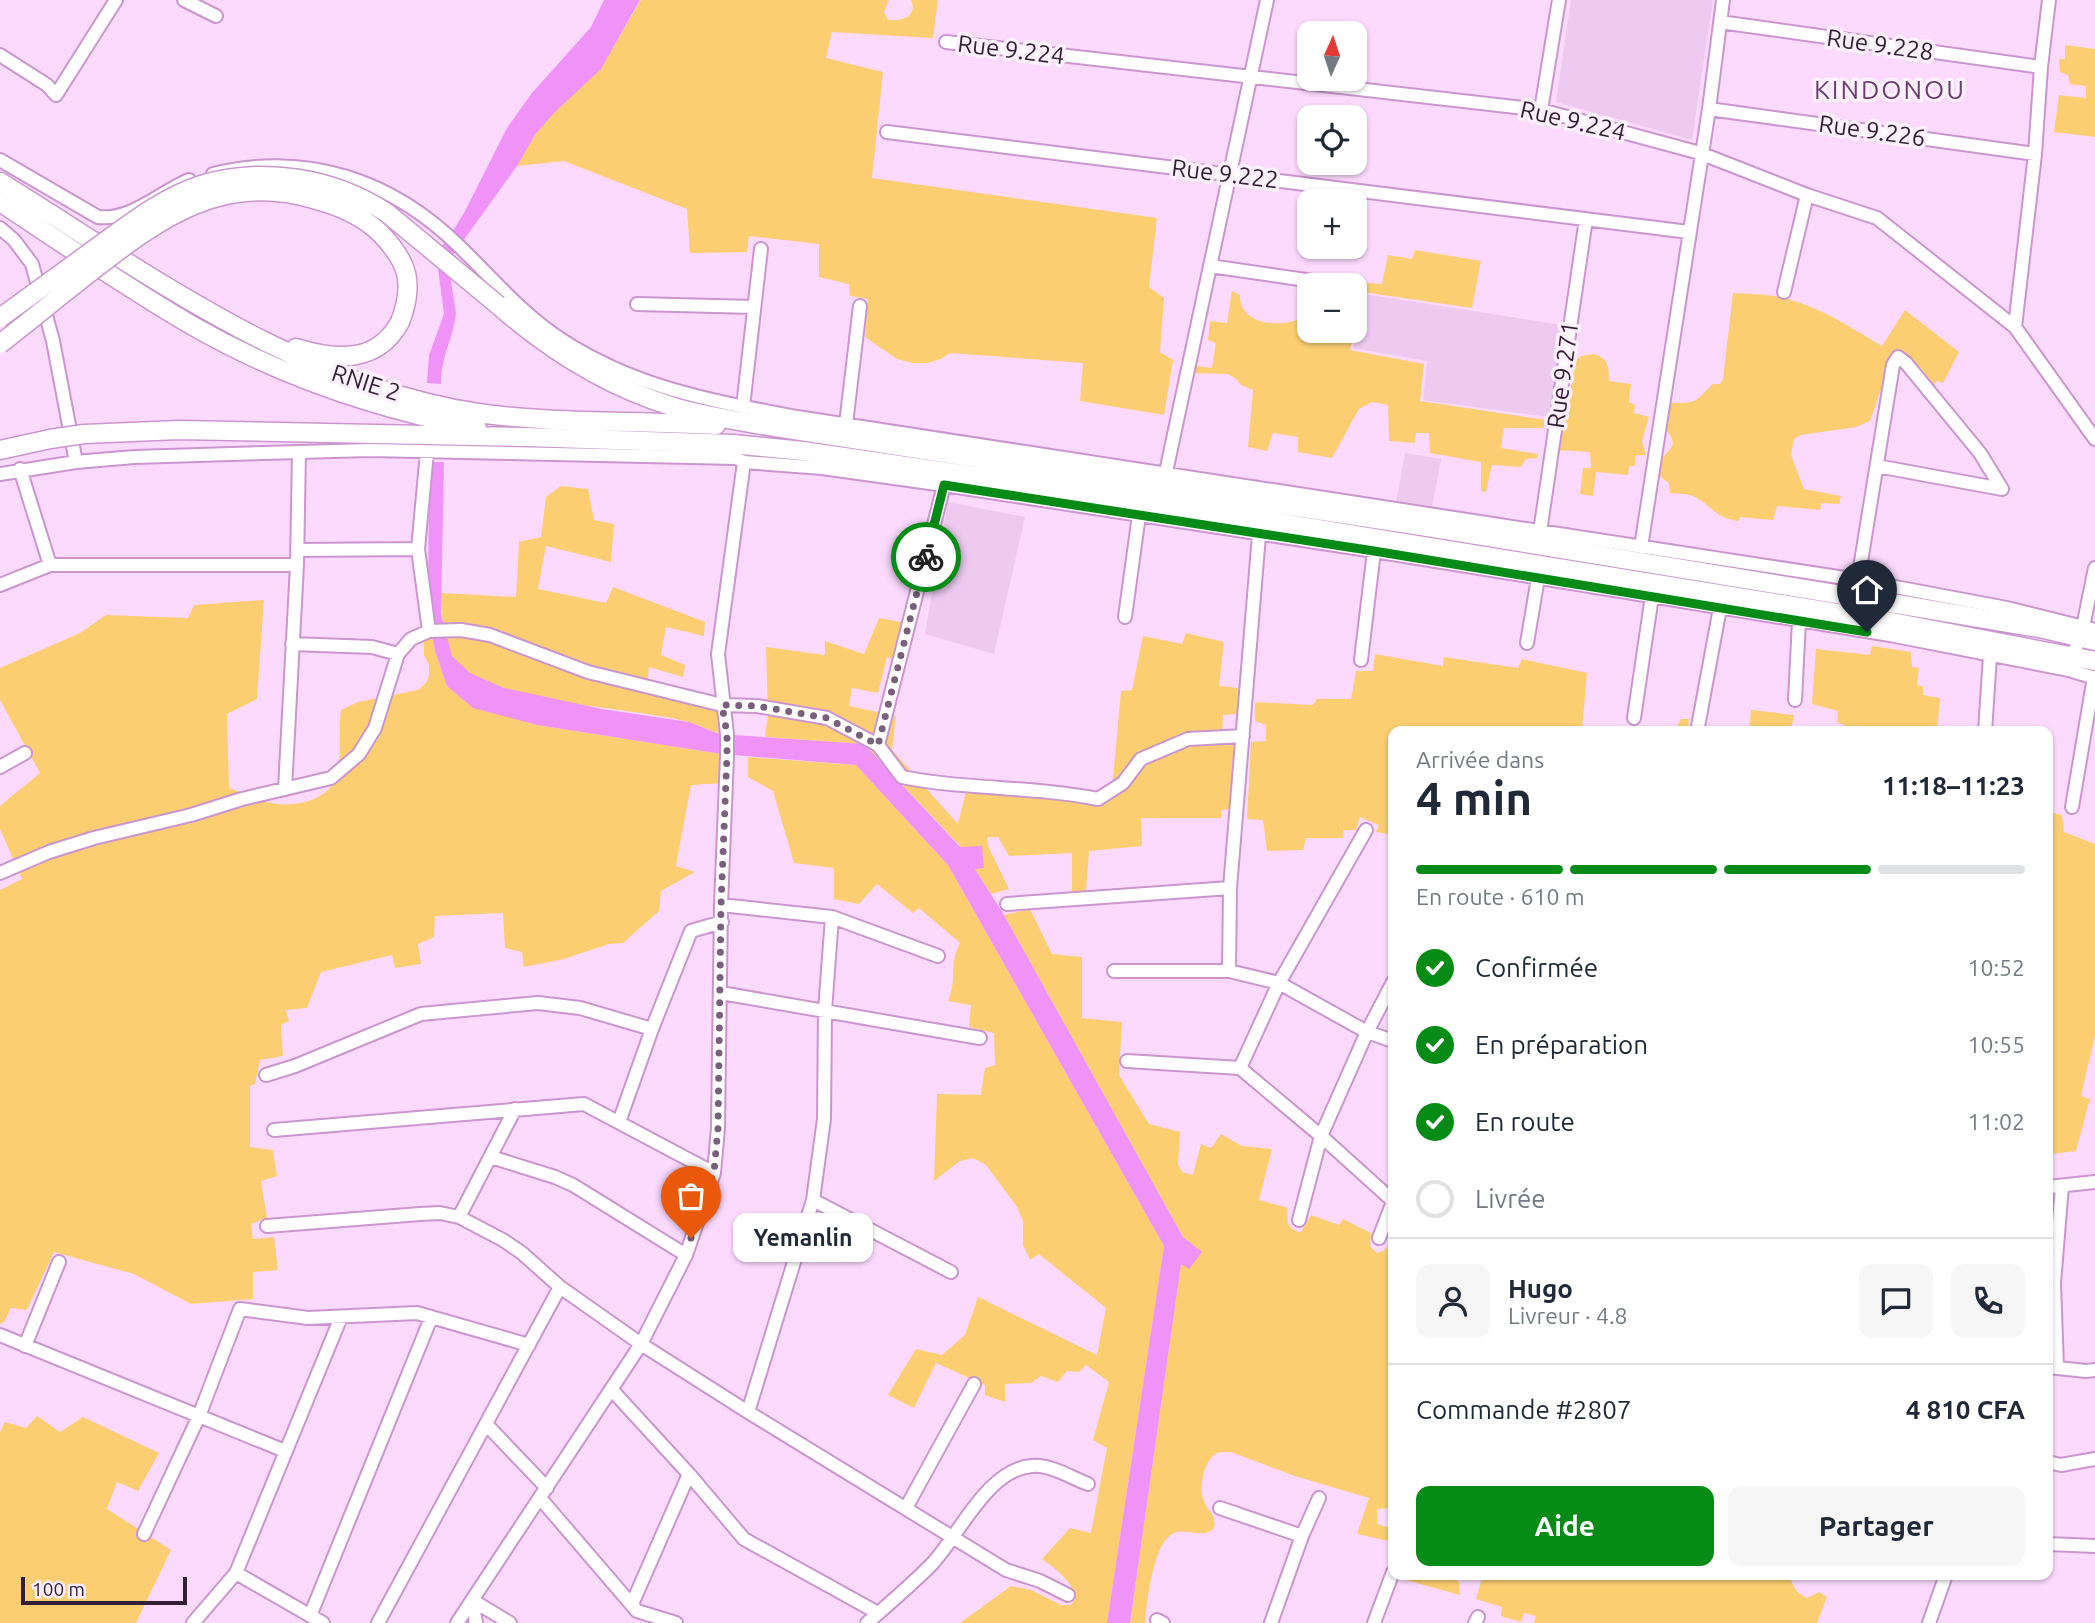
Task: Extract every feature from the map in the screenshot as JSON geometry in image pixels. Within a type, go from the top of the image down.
[{"type":"highway","points":[[0,318],[123,228],[201,185],[249,176],[300,179],[325,184],[368,201],[387,213],[541,342],[600,377],[675,407],[780,428],[1375,518],[2088,634]]},
{"type":"highway","name":"RNIE 2","points":[[0,182],[250,335],[338,375],[410,398],[476,412],[564,421],[780,428]]},
{"type":"highway","points":[[0,344],[149,227],[198,203],[241,191],[263,190],[331,204],[353,213],[398,251],[404,264],[407,298],[400,322],[392,336],[371,352],[354,356],[307,351],[250,335]]},
{"type":"highway","name":"RNIE 2","points":[[0,202],[193,327],[286,372],[440,421],[526,437]]},
{"type":"highway","points":[[780,428],[820,420]]},
{"type":"highway","points":[[0,450],[84,434],[179,430],[733,444],[842,456],[1160,503],[1892,622],[2071,663],[2095,672]]},
{"type":"street","points":[[0,55],[47,85],[56,95],[116,0]]},
{"type":"street","points":[[184,0],[216,16]]},
{"type":"street","points":[[1166,472],[1267,0]]},
{"type":"street","points":[[1541,110],[1556,0]]},
{"type":"street","points":[[1641,547],[1700,153],[1709,109],[1723,0]]},
{"type":"street","points":[[2015,327],[2049,0]]},
{"type":"street","name":"Rue 9.228","points":[[1720,22],[2040,67]]},
{"type":"street","name":"Rue 9.224","points":[[946,42],[1541,110],[1700,153],[1807,195],[1877,218],[2015,327],[2095,439]]},
{"type":"street","name":"Rue 9.226","points":[[1709,109],[2035,154]]},
{"type":"street","name":"Rue 9.222","points":[[887,132],[1689,232]]},
{"type":"street","points":[[0,160],[98,216],[111,218],[135,209],[171,188],[210,174],[251,167],[306,168],[342,175],[403,200],[459,246],[523,310],[560,339],[588,356],[648,383],[697,398],[820,420],[1858,580],[2007,608],[2088,634]]},
{"type":"street","points":[[1784,292],[1807,195]]},
{"type":"street","name":"Rue 9.271","points":[[1539,532],[1586,219]]},
{"type":"street","points":[[0,228],[14,240],[32,264],[53,341],[76,462]]},
{"type":"street","points":[[743,407],[761,249]]},
{"type":"street","points":[[1210,267],[1297,279]]},
{"type":"street","points":[[637,304],[754,307]]},
{"type":"street","points":[[846,424],[860,306]]},
{"type":"street","points":[[1858,580],[1893,365],[1898,357],[1906,363],[1980,453],[2003,489],[1877,466]]},
{"type":"street","points":[[285,789],[297,565],[299,452]]},
{"type":"street","points":[[0,474],[76,462],[134,457],[299,452],[736,458],[744,462],[822,468],[944,485],[1374,551],[1890,635],[1990,656],[2071,663],[2088,634],[2095,568]]},
{"type":"street","points":[[427,452],[418,549],[429,631]]},
{"type":"street","points":[[457,1623],[641,1344],[686,1255],[714,1172],[718,1128],[721,905],[727,755],[718,654],[744,462]]},
{"type":"street","points":[[20,470],[50,565]]},
{"type":"street","points":[[878,745],[944,485]]},
{"type":"street","points":[[1125,617],[1139,515]]},
{"type":"street","points":[[1229,971],[1230,888],[1259,535]]},
{"type":"street","points":[[297,550],[418,549]]},
{"type":"street","points":[[1361,660],[1374,551]]},
{"type":"street","points":[[0,585],[50,565],[297,565]]},
{"type":"street","points":[[1527,643],[1538,578]]},
{"type":"street","points":[[1634,718],[1652,596]]},
{"type":"street","points":[[1699,726],[1720,608]]},
{"type":"street","points":[[1795,700],[1800,621]]},
{"type":"street","points":[[0,873],[48,852],[94,838],[331,778],[359,754],[375,728],[398,653],[411,639],[429,631],[461,630],[490,635],[588,672],[722,705],[757,706],[827,718],[878,745],[902,776],[935,783],[1059,792],[1098,799],[1123,783],[1141,759],[1188,738],[1243,736]]},
{"type":"street","points":[[292,644],[372,647],[398,653]]},
{"type":"street","points":[[1985,726],[1990,656]]},
{"type":"street","points":[[2072,807],[2095,672]]},
{"type":"street","points":[[0,767],[25,753]]},
{"type":"street","points":[[1240,1068],[1279,983],[1366,830]]},
{"type":"street","points":[[1007,904],[1230,888]]},
{"type":"street","points":[[721,905],[832,917],[938,956]]},
{"type":"street","points":[[748,1412],[813,1200],[824,1119],[825,1011],[832,917]]},
{"type":"street","points":[[619,1122],[691,931],[722,922]]},
{"type":"street","points":[[1114,971],[1229,971],[1279,983],[1367,1032],[1388,1039]]},
{"type":"street","points":[[1299,1220],[1321,1136],[1388,992]]},
{"type":"street","points":[[721,993],[980,1038]]},
{"type":"street","points":[[266,1074],[295,1066],[402,1020],[440,1011],[538,1003],[580,1008],[652,1029]]},
{"type":"street","points":[[1127,1061],[1240,1068],[1321,1136],[1388,1197]]},
{"type":"street","points":[[274,1130],[584,1104],[714,1172]]},
{"type":"street","points":[[459,1217],[515,1109]]},
{"type":"street","points":[[491,1157],[573,1185],[686,1255]]},
{"type":"street","points":[[2053,1187],[2095,1182]]},
{"type":"street","points":[[2053,1325],[2062,1186]]},
{"type":"street","points":[[813,1200],[951,1272]]},
{"type":"street","points":[[267,1226],[440,1213],[459,1217],[522,1253],[560,1287],[641,1344],[748,1412],[1006,1570],[1049,1584],[1068,1595]]},
{"type":"street","points":[[1378,1238],[1388,1214]]},
{"type":"street","points":[[25,1346],[59,1262]]},
{"type":"street","points":[[378,1623],[560,1287]]},
{"type":"street","points":[[144,1534],[199,1416],[240,1309],[308,1318],[417,1313],[529,1345]]},
{"type":"street","points":[[194,1623],[236,1573],[341,1317]]},
{"type":"street","points":[[310,1616],[431,1318]]},
{"type":"street","points":[[0,1335],[285,1451]]},
{"type":"street","points":[[2053,1367],[2095,1370]]},
{"type":"street","points":[[906,1508],[974,1384]]},
{"type":"street","points":[[611,1389],[744,1539],[878,1614]]},
{"type":"street","points":[[486,1424],[638,1611],[676,1623]]},
{"type":"street","points":[[2053,1463],[2061,1465],[2095,1459]]},
{"type":"street","points":[[867,1623],[933,1563],[994,1484],[1026,1466],[1044,1467],[1088,1484]]},
{"type":"street","points":[[632,1604],[689,1474]]},
{"type":"street","points":[[1272,1623],[1302,1536],[1319,1499]]},
{"type":"street","points":[[1220,1508],[1302,1536]]},
{"type":"street","points":[[2053,1544],[2095,1546]]},
{"type":"street","points":[[236,1573],[323,1623]]},
{"type":"street","points":[[1374,1623],[1390,1580]]},
{"type":"street","points":[[1929,1623],[1944,1580]]},
{"type":"street","points":[[472,1601],[476,1623]]},
{"type":"street","points":[[472,1601],[510,1623]]},
{"type":"shaded area","points":[[604,0],[640,0],[601,69],[553,114],[535,135],[517,166],[448,262],[456,313],[443,364],[441,384],[427,383],[429,355],[444,314],[436,254],[465,211],[507,128],[532,93],[591,27]]},
{"type":"shaded area","points":[[641,0],[889,0],[884,12],[888,20],[893,20],[903,19],[910,14],[913,6],[911,0],[938,0],[933,38],[832,32],[826,58],[883,72],[872,178],[1157,218],[1149,287],[1164,298],[1160,352],[1173,360],[1164,415],[1080,401],[1083,363],[950,353],[928,363],[897,359],[865,337],[868,299],[850,296],[849,284],[819,277],[819,244],[749,236],[747,252],[690,253],[687,209],[564,161],[517,166],[535,135],[553,114],[601,68]]},
{"type":"shaded area","points":[[1571,0],[1713,0],[1692,140],[1556,102]]},
{"type":"shaded area","points":[[2065,45],[2095,49],[2095,137],[2054,132],[2059,95],[2086,98],[2086,86],[2070,84],[2068,75],[2060,72],[2059,59],[2065,59]]},
{"type":"shaded area","points":[[1415,250],[1481,261],[1472,308],[1367,293],[1367,283],[1382,284],[1388,255],[1412,259]]},
{"type":"shaded area","points":[[1232,291],[1240,295],[1242,306],[1256,319],[1278,323],[1297,320],[1297,343],[1351,343],[1350,350],[1424,364],[1420,401],[1545,420],[1544,428],[1504,428],[1501,448],[1538,454],[1537,458],[1526,459],[1521,467],[1492,465],[1486,492],[1481,491],[1481,462],[1430,453],[1429,433],[1416,433],[1415,443],[1389,441],[1388,405],[1372,402],[1359,409],[1332,458],[1298,452],[1298,437],[1273,433],[1267,451],[1248,447],[1253,390],[1241,385],[1228,374],[1194,373],[1196,366],[1212,368],[1216,343],[1208,340],[1210,321],[1227,323]]},
{"type":"shaded area","points":[[1733,293],[1775,296],[1801,303],[1882,346],[1905,310],[1959,352],[1943,383],[1937,381],[1932,387],[1891,360],[1870,421],[1856,427],[1801,435],[1794,439],[1791,455],[1804,489],[1841,496],[1839,504],[1821,503],[1820,510],[1777,506],[1773,520],[1739,517],[1739,521],[1731,520],[1719,515],[1693,496],[1670,493],[1669,483],[1658,475],[1660,463],[1673,444],[1664,427],[1668,403],[1694,401],[1713,384],[1720,384],[1723,379]]},
{"type":"shaded area","points":[[1367,294],[1562,325],[1549,417],[1423,400],[1427,361],[1353,348],[1354,343],[1367,343]]},
{"type":"shaded area","points":[[1594,354],[1603,358],[1607,364],[1609,381],[1631,384],[1629,402],[1635,405],[1634,413],[1649,417],[1642,441],[1646,455],[1636,455],[1635,466],[1629,466],[1628,475],[1596,472],[1593,496],[1580,494],[1583,468],[1591,468],[1590,452],[1556,450],[1565,393],[1571,386],[1576,360],[1581,356]]},
{"type":"shaded area","points":[[1405,453],[1441,459],[1432,508],[1396,503]]},
{"type":"shaded area","points":[[429,462],[444,462],[441,614],[452,656],[470,673],[504,688],[602,709],[689,722],[719,734],[864,744],[960,847],[982,846],[984,868],[975,869],[1004,915],[1183,1237],[1202,1252],[1189,1269],[1181,1264],[1130,1623],[1107,1623],[1164,1246],[948,865],[856,765],[722,754],[537,725],[473,708],[447,686],[435,651],[428,615]]},
{"type":"shaded area","points":[[561,486],[588,489],[594,520],[614,524],[611,562],[546,546],[538,589],[606,603],[613,587],[705,622],[704,636],[666,627],[661,655],[685,665],[683,677],[649,667],[648,679],[676,692],[677,699],[733,712],[733,719],[717,719],[719,734],[692,723],[561,702],[494,685],[468,673],[452,657],[445,635],[441,593],[516,597],[519,542],[541,537],[546,497]]},
{"type":"shaded area","points":[[948,502],[1025,517],[994,654],[925,634]]},
{"type":"shaded area","points":[[264,600],[257,699],[227,714],[229,788],[260,800],[281,804],[312,800],[329,789],[338,771],[341,710],[358,702],[418,690],[426,683],[429,665],[424,655],[423,616],[428,615],[435,651],[447,686],[537,725],[722,754],[725,783],[691,785],[676,866],[695,872],[661,891],[659,911],[623,943],[609,944],[564,959],[524,967],[522,952],[505,948],[503,913],[435,916],[434,937],[418,944],[421,964],[395,968],[392,955],[321,972],[307,1008],[286,1010],[289,1021],[281,1025],[283,1056],[260,1060],[255,1084],[250,1086],[250,1147],[273,1150],[277,1176],[261,1181],[267,1218],[251,1224],[253,1239],[274,1237],[278,1270],[253,1272],[253,1299],[191,1304],[134,1274],[54,1252],[27,1310],[11,1308],[4,1322],[0,1324],[0,890],[22,879],[0,829],[0,806],[40,773],[0,700],[0,668],[80,633],[106,615],[188,618],[194,605]]},
{"type":"shaded area","points":[[879,618],[911,624],[904,662],[887,657],[878,693],[852,688],[849,706],[896,716],[892,750],[958,824],[967,787],[1111,800],[1121,691],[1132,690],[1143,636],[1182,644],[1186,633],[1224,642],[1219,686],[1238,688],[1237,714],[1223,715],[1222,743],[1234,743],[1229,809],[1221,810],[1221,818],[1141,818],[1142,846],[1089,851],[1086,892],[1072,892],[1072,853],[1009,856],[998,837],[987,837],[988,846],[1009,889],[991,894],[961,847],[864,744],[765,737],[768,715],[766,647],[825,655],[825,641],[864,654]]},
{"type":"shaded area","points":[[1872,646],[1911,652],[1912,667],[1919,668],[1917,686],[1923,686],[1923,695],[1940,698],[1937,726],[1846,726],[1837,722],[1838,711],[1812,704],[1816,649],[1870,655]]},
{"type":"shaded area","points":[[1375,654],[1443,666],[1444,657],[1518,668],[1522,659],[1587,673],[1582,726],[1388,726],[1388,834],[1376,832],[1379,825],[1360,817],[1356,830],[1343,830],[1343,838],[1306,838],[1303,850],[1267,851],[1263,820],[1247,819],[1251,742],[1266,741],[1266,725],[1255,721],[1255,702],[1313,705],[1317,699],[1351,699],[1356,671],[1373,671]]},
{"type":"shaded area","points":[[1751,710],[1794,715],[1792,726],[1749,726]]},
{"type":"shaded area","points":[[1681,719],[1689,719],[1688,726],[1678,726]]},
{"type":"shaded area","points":[[748,757],[856,765],[948,865],[1164,1246],[1107,1623],[960,1623],[1011,1586],[1031,1590],[1061,1605],[1071,1605],[1075,1599],[1068,1582],[1042,1559],[1070,1528],[1091,1533],[1107,1448],[1093,1440],[1109,1382],[1086,1365],[1079,1372],[1067,1371],[1058,1382],[1041,1376],[1031,1383],[1005,1384],[1005,1402],[985,1395],[985,1385],[936,1363],[914,1408],[888,1395],[916,1349],[942,1355],[965,1335],[978,1297],[1097,1355],[1106,1308],[1039,1254],[1030,1260],[1023,1245],[1023,1221],[1017,1207],[986,1165],[973,1158],[960,1161],[934,1181],[937,1094],[981,1095],[985,1068],[995,1065],[994,1033],[969,1027],[971,1005],[948,1001],[954,959],[960,943],[919,908],[913,913],[877,884],[859,904],[834,899],[834,868],[794,863],[773,791],[748,777]]},
{"type":"shaded area","points":[[2053,813],[2062,815],[2064,832],[2095,844],[2095,1036],[2081,1096],[2090,1099],[2076,1151],[2053,1154]]},
{"type":"shaded area","points":[[1030,909],[1052,954],[1082,957],[1082,1018],[1122,1022],[1119,1075],[1149,1124],[1180,1132],[1178,1164],[1182,1172],[1193,1175],[1201,1144],[1211,1148],[1221,1134],[1242,1146],[1272,1149],[1259,1200],[1288,1208],[1288,1221],[1293,1230],[1301,1232],[1311,1215],[1339,1225],[1343,1219],[1371,1233],[1370,1246],[1377,1253],[1388,1246],[1388,1508],[1377,1509],[1377,1524],[1388,1527],[1388,1541],[1357,1534],[1369,1498],[1295,1476],[1231,1452],[1218,1453],[1207,1463],[1202,1487],[1204,1502],[1213,1515],[1214,1528],[1205,1533],[1177,1532],[1169,1537],[1162,1546],[1153,1572],[1145,1623],[1130,1623],[1181,1263],[1201,1252],[1183,1237],[1004,915]]},
{"type":"shaded area","points":[[37,1416],[60,1432],[83,1417],[159,1453],[138,1491],[117,1482],[107,1509],[171,1550],[136,1623],[0,1623],[0,1432],[5,1422],[26,1428]]},
{"type":"shaded area","points":[[1406,1580],[1457,1580],[1460,1595]]},
{"type":"shaded area","points":[[1482,1580],[1791,1580],[1795,1589],[1807,1598],[1819,1592],[1827,1597],[1817,1623],[1534,1623],[1536,1616],[1524,1613],[1521,1622],[1501,1616],[1502,1607],[1476,1599]]},
{"type":"way so far","points":[[691,1238],[714,1172],[718,1128],[721,905],[727,755],[722,705],[757,706],[827,718],[878,745],[926,557]]},
{"type":"place","name":"Yemanlin","points":[[691,1238]]},
{"type":"district","name":"KINDONOU","points":[[1890,90]]},
{"type":"route","points":[[926,557],[944,485],[1374,551],[1867,632]]}]
